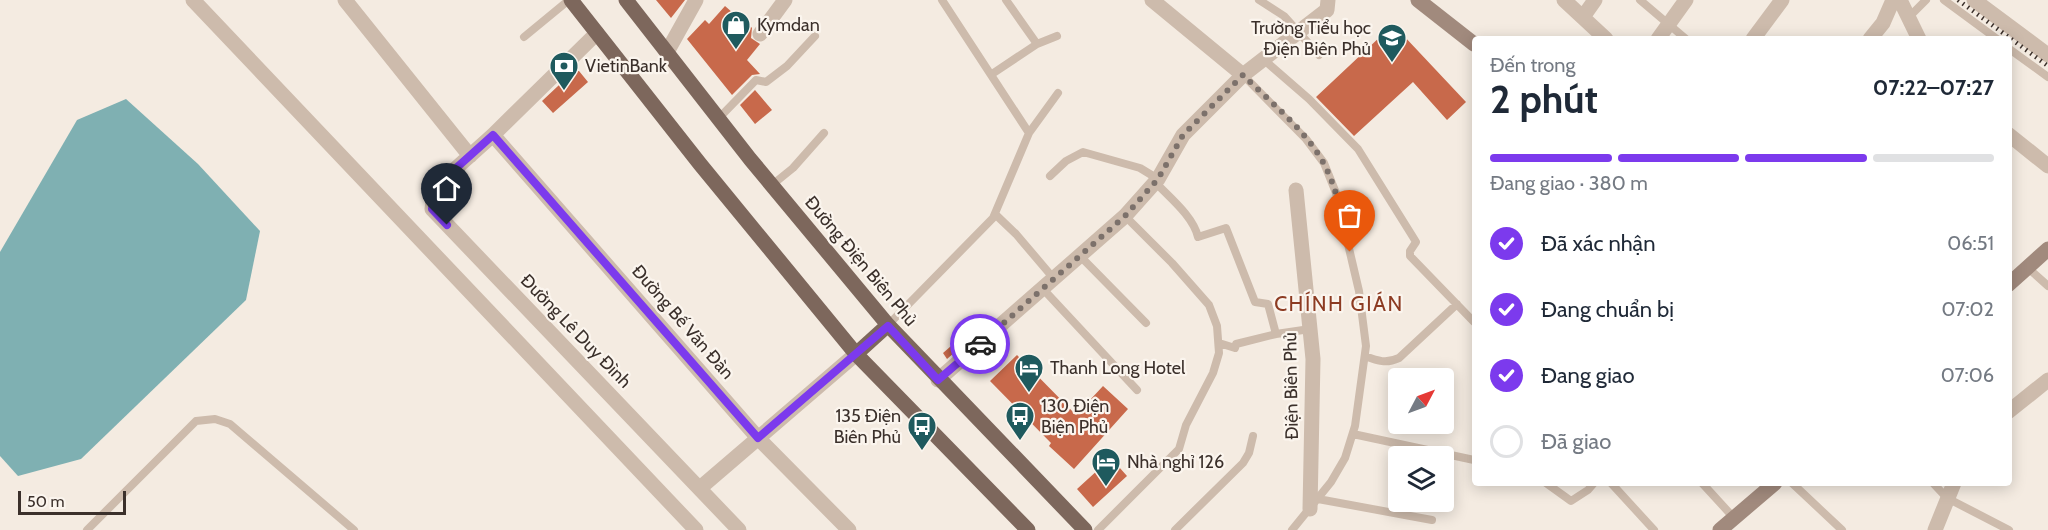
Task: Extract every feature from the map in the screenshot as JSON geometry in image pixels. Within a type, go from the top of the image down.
[{"type":"main road","points":[[570,0],[700,165],[856,354],[1028,530]]},
{"type":"main road","name":"Đường Điện Biên Phủ","points":[[627,0],[718,119],[888,326],[1085,530]]},
{"type":"main road","points":[[856,354],[888,326]]},
{"type":"street","points":[[193,0],[696,530]]},
{"type":"street","points":[[345,0],[470,156],[597,33]]},
{"type":"street","points":[[667,52],[696,0]]},
{"type":"street","points":[[760,34],[785,0]]},
{"type":"street","points":[[1152,0],[1243,75]]},
{"type":"street","points":[[938,380],[1081,257],[1125,216],[1156,180],[1183,135],[1243,75],[1327,10],[1328,0]]},
{"type":"street","points":[[1418,0],[1472,42]]},
{"type":"street","points":[[1564,0],[1603,36]]},
{"type":"street","points":[[1583,17],[1595,0]]},
{"type":"street","points":[[1660,36],[1686,0]]},
{"type":"street","points":[[1754,36],[1782,0]]},
{"type":"street","points":[[1872,36],[1883,23],[1893,0]]},
{"type":"street","points":[[1900,0],[1918,36]]},
{"type":"street","points":[[1974,0],[2048,56]]},
{"type":"street","name":"Đường Bế Văn Đàn","points":[[493,135],[758,438],[849,530]]},
{"type":"street","points":[[2012,137],[2048,166]]},
{"type":"street","name":"Đường Lê Duy Đình","points":[[470,156],[435,187],[432,209],[738,530]]},
{"type":"street","name":"Điện Biên Phủ","points":[[1296,190],[1313,359],[1314,504]]},
{"type":"street","points":[[2012,282],[2048,249]]},
{"type":"street","points":[[700,488],[856,354]]},
{"type":"street","points":[[2012,409],[2048,380]]},
{"type":"street","points":[[1720,530],[1771,486]]},
{"type":"street","points":[[1935,530],[1953,486]]},
{"type":"lane","points":[[524,37],[570,0]]},
{"type":"lane","points":[[1006,0],[1037,44]]},
{"type":"lane","points":[[1259,0],[1284,16],[1319,56]]},
{"type":"lane","points":[[1640,0],[1683,36]]},
{"type":"lane","points":[[1909,17],[1926,0]]},
{"type":"lane","points":[[1944,0],[1993,36]]},
{"type":"lane","points":[[945,1],[1029,133]]},
{"type":"lane","points":[[718,119],[756,80],[766,82],[787,66],[815,36]]},
{"type":"lane","points":[[992,74],[1037,44],[1057,36]]},
{"type":"lane","points":[[2012,51],[2048,77]]},
{"type":"lane","points":[[1263,58],[1309,99],[1358,149],[1416,242],[1408,254],[1472,320]]},
{"type":"lane","points":[[1243,75],[1306,139],[1324,163],[1336,193],[1359,291],[1365,356],[1353,434],[1339,470],[1292,530]]},
{"type":"lane","points":[[888,326],[995,214],[1029,133],[1058,93]]},
{"type":"lane","points":[[772,185],[793,168],[824,133]]},
{"type":"lane","points":[[1050,176],[1066,161],[1083,152],[1140,168],[1156,180],[1181,209],[1198,237],[1226,228],[1255,302],[1268,303],[1276,334]]},
{"type":"lane","points":[[995,214],[1016,234],[1049,284],[1137,390]]},
{"type":"lane","points":[[1098,530],[1179,449],[1186,425],[1213,374],[1219,343],[1215,316],[1205,299],[1125,216]]},
{"type":"lane","points":[[1081,257],[1146,323]]},
{"type":"lane","points":[[2028,268],[2048,286]]},
{"type":"lane","points":[[1365,356],[1380,362],[1391,362],[1399,358],[1457,304]]},
{"type":"lane","points":[[1219,343],[1235,348],[1236,344],[1276,334],[1310,329]]},
{"type":"lane","points":[[87,530],[196,422],[215,419],[230,424],[354,530]]},
{"type":"lane","points":[[1353,434],[1472,460]]},
{"type":"lane","points":[[1175,530],[1243,463],[1249,453],[1253,436]]},
{"type":"lane","points":[[1550,486],[1571,501],[1591,486]]},
{"type":"lane","points":[[1614,486],[1654,530]]},
{"type":"lane","points":[[1705,486],[1734,518]]},
{"type":"lane","points":[[1795,486],[1842,530]]},
{"type":"lane","points":[[1937,486],[1947,498],[2009,530]]},
{"type":"lane","points":[[1314,504],[1432,520]]},
{"type":"water","points":[[126,99],[198,164],[260,231],[246,300],[81,459],[18,476],[0,456],[0,252],[77,120]]},
{"type":"building","points":[[656,0],[685,0],[671,18]]},
{"type":"building","points":[[725,6],[741,20],[743,18],[752,28],[751,38],[760,44],[747,60],[760,74],[752,75],[732,95],[687,39],[705,20],[709,24]]},
{"type":"building","name":"Trường Tiểu học Điện Biên Phủ","points":[[1382,35],[1392,46],[1403,35],[1466,102],[1447,120],[1413,82],[1354,136],[1316,97]]},
{"type":"building","name":"VietinBank","points":[[574,71],[579,71],[588,82],[553,113],[542,101]]},
{"type":"building","points":[[755,90],[772,110],[755,124],[740,105]]},
{"type":"building","points":[[973,327],[978,332],[947,359],[943,353]]},
{"type":"building","points":[[1017,355],[1076,415],[1103,386],[1128,409],[1074,469],[1049,446],[1051,443],[990,381]]},
{"type":"building","points":[[1111,458],[1127,476],[1093,507],[1077,489]]},
{"type":"railway","points":[[1958,0],[2007,36]]},
{"type":"railway","points":[[2012,40],[2048,66]]},
{"type":"way so far","points":[[980,344],[1092,248],[1125,216],[1158,179],[1183,135],[1243,75],[1306,139],[1324,163],[1336,193],[1350,252]]},
{"type":"place","name":"Kymdan","points":[[736,50]]},
{"type":"place","name":"Trường Tiểu học Điện Biên Phủ","points":[[1392,64]]},
{"type":"place","name":"VietinBank","points":[[564,92]]},
{"type":"place","name":"Thanh Long Hotel","points":[[1029,394]]},
{"type":"place","name":"130 Điện Biện Phủ","points":[[1020,442]]},
{"type":"place","name":"135 Điện Biên Phủ","points":[[922,452]]},
{"type":"place","name":"Nhà nghỉ 126","points":[[1106,488]]},
{"type":"district","name":"CHÍNH GIÁN","points":[[1339,303]]},
{"type":"route","points":[[447,225],[432,209],[435,187],[493,135],[758,438],[888,326],[938,380],[980,344]]}]
